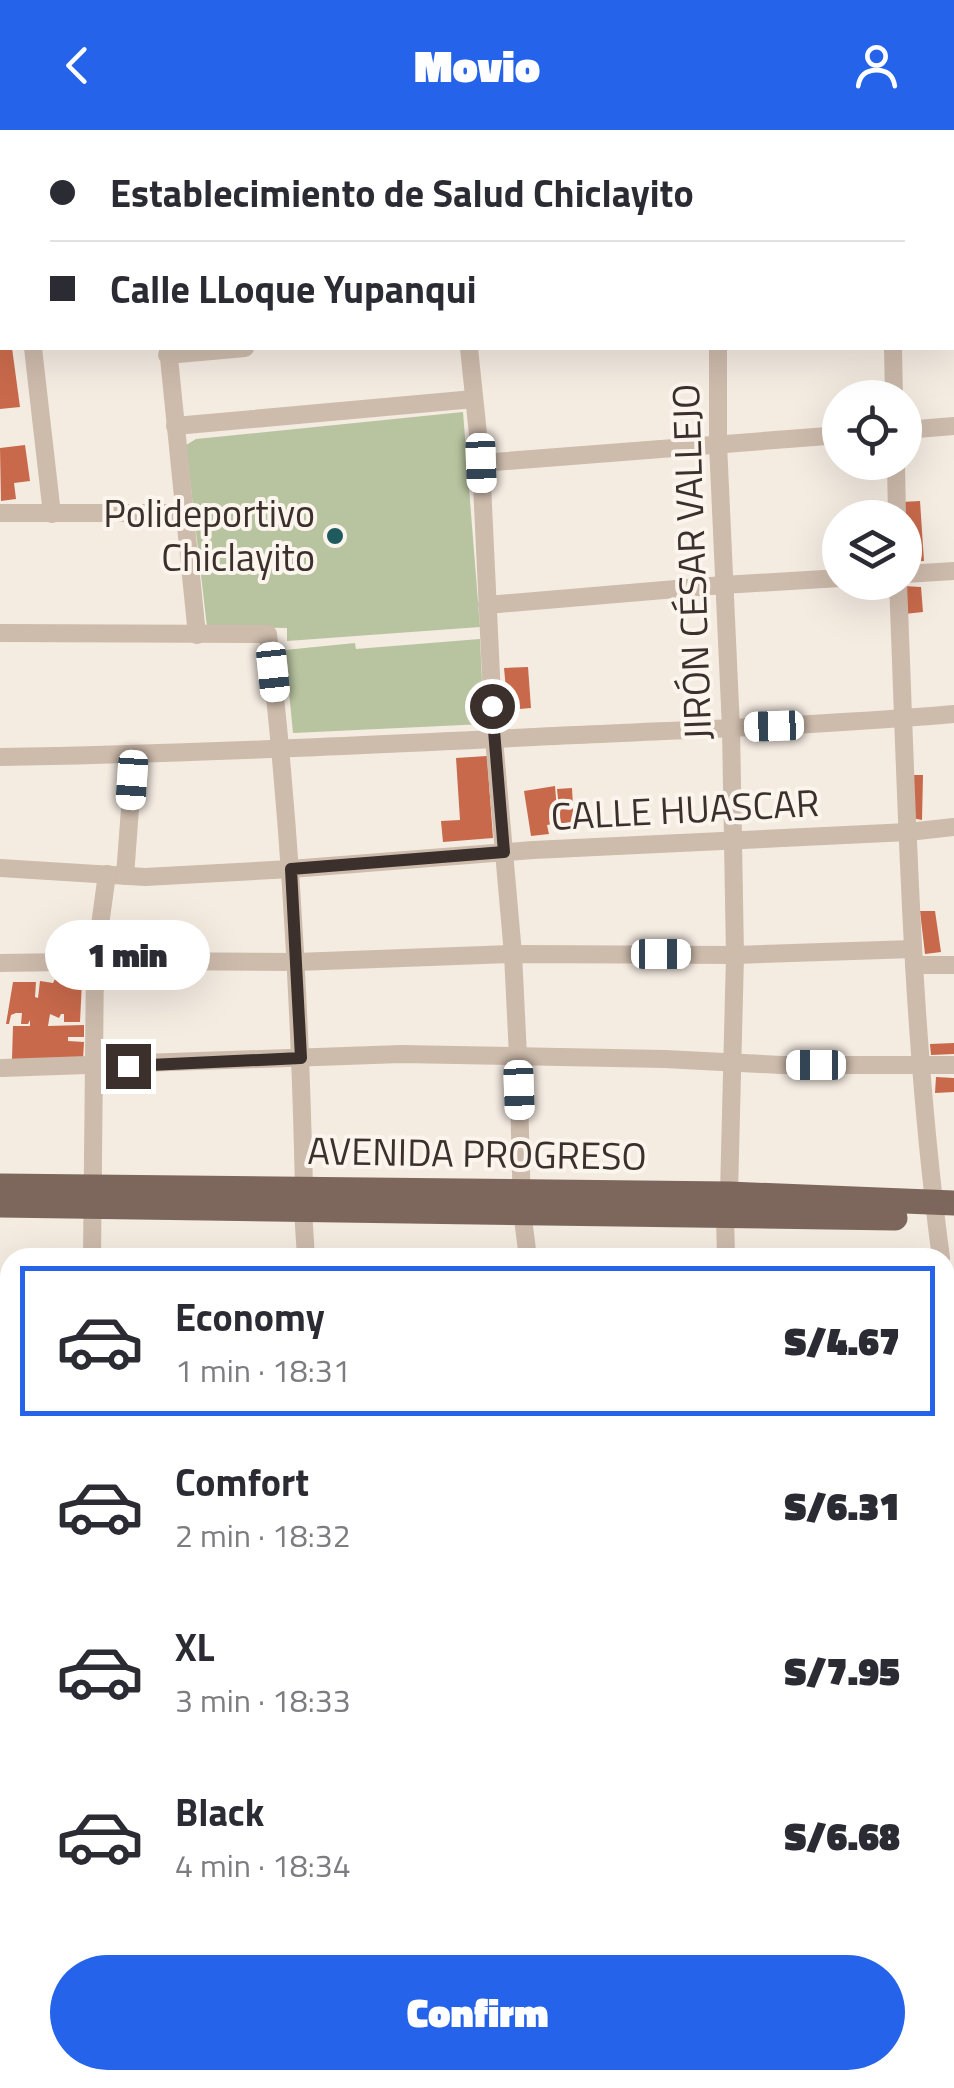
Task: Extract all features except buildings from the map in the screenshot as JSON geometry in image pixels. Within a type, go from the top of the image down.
[{"type":"main road","name":"AVENIDA PROGRESO","points":[[0,1186],[93,1197]]},
{"type":"main road","name":"AVENIDA PROGRESO","points":[[0,1205],[93,1197],[944,1210]]},
{"type":"street","points":[[34,350],[52,514]]},
{"type":"street","points":[[193,350],[167,351],[198,635]]},
{"type":"street","points":[[469,350],[481,463],[494,739],[513,954],[527,1248]]},
{"type":"street","name":"JIRÓN CÉSAR VALLEJO","points":[[718,350],[735,955],[726,1248]]},
{"type":"street","points":[[893,350],[894,380]]},
{"type":"street","points":[[174,426],[474,399]]},
{"type":"street","points":[[922,429],[954,426]]},
{"type":"street","points":[[481,463],[822,436]]},
{"type":"street","points":[[0,512],[184,513]]},
{"type":"street","points":[[922,573],[954,571]]},
{"type":"street","points":[[487,605],[822,579]]},
{"type":"street","points":[[899,600],[913,957],[922,1066],[944,1210],[941,1248]]},
{"type":"street","points":[[0,632],[268,634],[282,749],[297,962],[306,1248]]},
{"type":"street","points":[[0,756],[282,749],[954,714]]},
{"type":"street","points":[[92,1248],[95,962],[116,875],[134,755]]},
{"type":"street","name":"CALLE HUASCAR","points":[[0,868],[144,877],[954,827]]},
{"type":"street","points":[[0,963],[297,962],[513,954],[913,957],[954,965]]},
{"type":"street","points":[[2,1068],[402,1054],[954,1065]]},
{"type":"green space","name":"Polideportivo Chiclayito","points":[[463,412],[480,627],[287,641],[287,628],[207,627],[186,445],[196,439]]},
{"type":"green space","points":[[480,639],[484,724],[293,733],[285,650],[355,643],[356,649]]},
{"type":"place","name":"Polideportivo Chiclayito","points":[[335,536]]},
{"type":"route","points":[[128,1066],[301,1058],[291,869],[504,852],[492,706]]}]
